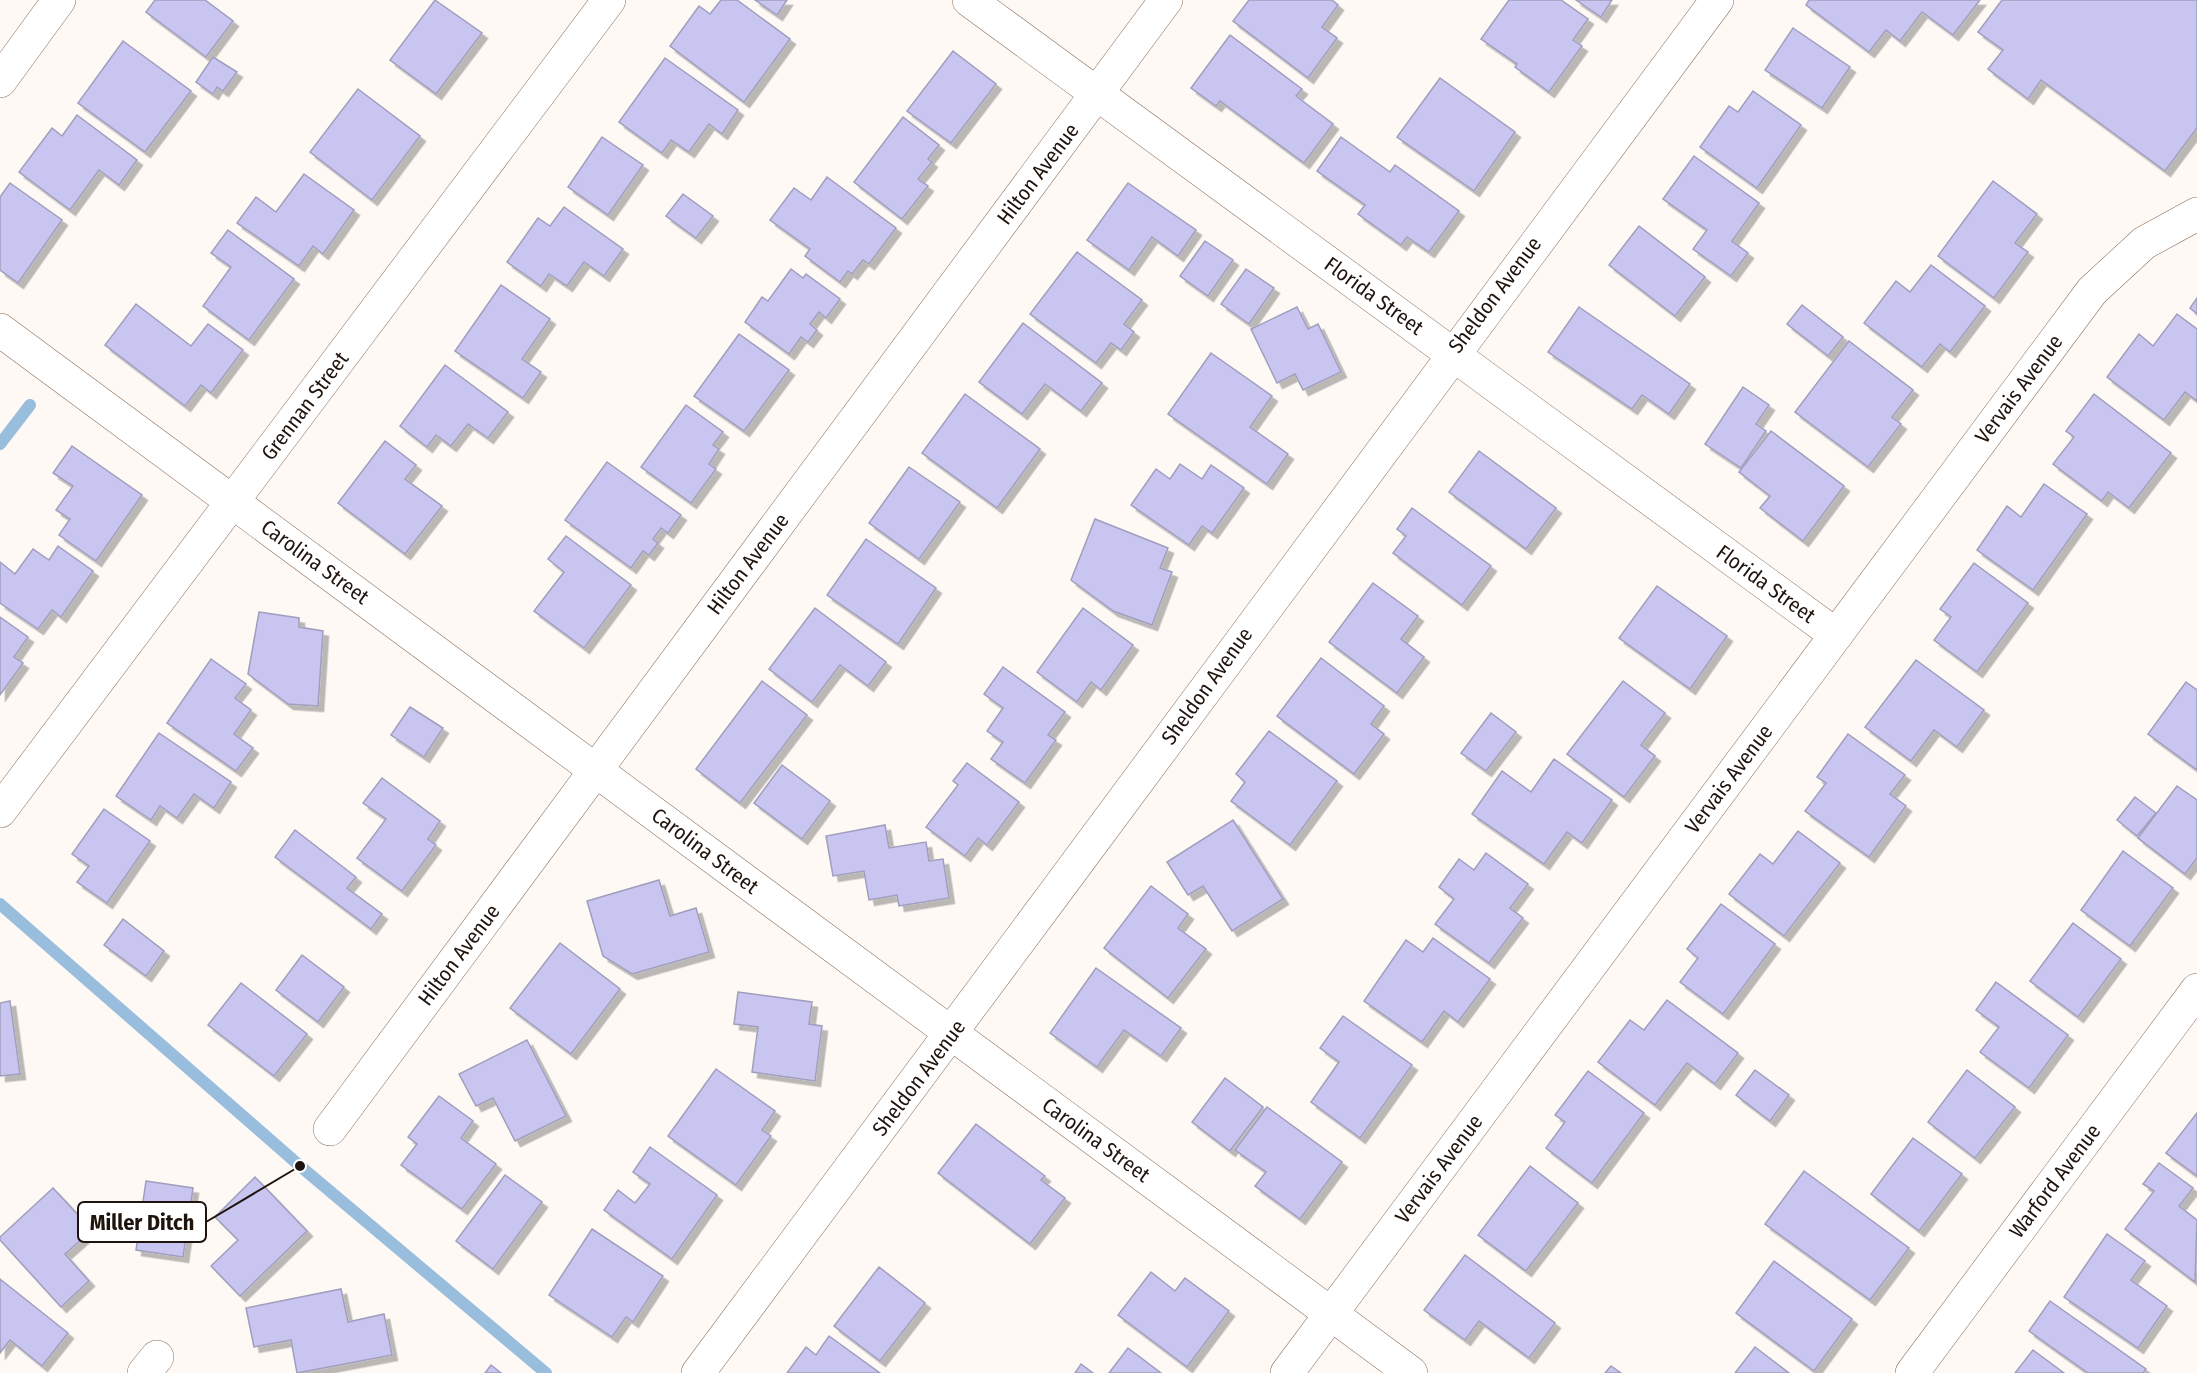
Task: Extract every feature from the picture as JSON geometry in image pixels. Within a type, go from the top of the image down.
[{"type":"street","points":[[0,81],[59,0]]},
{"type":"street","name":"Grennan Street","points":[[0,811],[609,0]]},
{"type":"street","name":"Florida Street","points":[[969,0],[1836,635]]},
{"type":"street","name":"Hilton Avenue","points":[[330,1129],[1166,0]]},
{"type":"street","name":"Sheldon Avenue","points":[[698,1373],[952,1034],[1451,354],[1717,0]]},
{"type":"street","name":"Vervais Avenue","points":[[1287,1373],[2092,291],[2144,243],[2197,214]]},
{"type":"street","name":"Carolina Street","points":[[0,330],[1411,1373]]},
{"type":"street","name":"Warford Avenue","points":[[1912,1373],[2197,990]]},
{"type":"building","points":[[155,0],[205,0],[233,21],[206,57],[146,12]]},
{"type":"building","points":[[435,0],[482,33],[436,94],[390,60]]},
{"type":"building","points":[[721,0],[737,0],[790,39],[744,102],[670,46],[699,6],[710,14]]},
{"type":"building","points":[[755,0],[787,0],[777,15]]},
{"type":"building","points":[[1249,0],[1332,0],[1338,5],[1322,27],[1337,38],[1308,78],[1233,21]]},
{"type":"building","points":[[1509,0],[1561,0],[1588,19],[1573,40],[1582,46],[1549,92],[1515,67],[1517,64],[1481,39]]},
{"type":"building","points":[[1576,0],[1612,0],[1601,17]]},
{"type":"building","points":[[1809,0],[1980,0],[1953,35],[1922,12],[1900,41],[1886,30],[1869,52],[1806,5]]},
{"type":"building","points":[[2002,0],[2197,0],[2197,128],[2165,171],[2041,80],[2028,99],[1988,69],[2003,50],[1978,32]]},
{"type":"building","points":[[1793,28],[1850,67],[1822,108],[1765,70]]},
{"type":"building","points":[[1230,35],[1302,89],[1296,96],[1333,124],[1304,163],[1220,101],[1216,106],[1191,88]]},
{"type":"building","points":[[123,41],[191,91],[145,152],[78,103]]},
{"type":"building","points":[[953,51],[996,84],[951,143],[907,111]]},
{"type":"building","points":[[213,57],[237,72],[223,91],[217,87],[213,94],[196,82]]},
{"type":"building","points":[[665,58],[738,110],[722,134],[709,124],[689,152],[671,140],[662,153],[619,122]]},
{"type":"building","points":[[1440,78],[1515,132],[1474,191],[1397,137]]},
{"type":"building","points":[[358,89],[420,136],[372,200],[310,152]]},
{"type":"building","points":[[1753,91],[1801,125],[1757,188],[1700,147],[1729,106],[1738,112]]},
{"type":"building","points":[[77,115],[137,160],[119,185],[99,170],[70,210],[19,172],[52,128],[62,136]]},
{"type":"building","points":[[903,117],[939,145],[928,159],[932,162],[918,179],[928,186],[902,219],[854,182]]},
{"type":"building","points":[[602,137],[643,165],[608,215],[568,187]]},
{"type":"building","points":[[1341,137],[1390,172],[1395,165],[1459,211],[1429,252],[1407,237],[1401,245],[1358,214],[1365,205],[1317,171]]},
{"type":"building","points":[[1694,156],[1759,203],[1732,241],[1748,253],[1731,276],[1693,249],[1707,230],[1663,199]]},
{"type":"building","points":[[304,174],[354,210],[323,254],[313,246],[299,266],[237,223],[256,197],[276,212]]},
{"type":"building","points":[[827,177],[896,228],[869,264],[863,260],[852,274],[848,271],[840,282],[805,256],[810,249],[770,220],[794,188],[811,200]]},
{"type":"building","points":[[1993,181],[2037,214],[2015,243],[2028,252],[1994,298],[1938,256]]},
{"type":"building","points":[[10,183],[62,220],[18,283],[0,270],[0,197]]},
{"type":"building","points":[[1128,183],[1196,230],[1178,256],[1152,237],[1129,270],[1087,240]]},
{"type":"building","points":[[683,194],[713,216],[696,238],[666,216]]},
{"type":"building","points":[[564,207],[623,249],[604,276],[584,262],[567,286],[549,274],[541,286],[507,262],[538,218],[550,226]]},
{"type":"building","points":[[1639,226],[1705,277],[1675,316],[1609,265]]},
{"type":"building","points":[[228,230],[294,279],[249,340],[203,306],[231,267],[211,253]]},
{"type":"building","points":[[1205,241],[1233,260],[1208,296],[1180,276]]},
{"type":"building","points":[[1077,252],[1142,300],[1124,324],[1134,332],[1121,350],[1111,343],[1096,363],[1030,314]]},
{"type":"building","points":[[1931,265],[1985,306],[1950,352],[1940,344],[1922,367],[1864,323],[1896,281],[1910,292]]},
{"type":"building","points":[[791,269],[803,278],[806,274],[840,299],[826,318],[819,312],[810,324],[817,330],[808,342],[801,337],[789,354],[745,322],[762,297],[768,301]]},
{"type":"building","points":[[1246,269],[1274,288],[1249,324],[1221,304]]},
{"type":"building","points":[[501,285],[550,319],[522,359],[541,372],[523,398],[455,351]]},
{"type":"building","points":[[2197,298],[2197,314],[2190,308]]},
{"type":"building","points":[[136,304],[191,346],[208,324],[243,350],[211,393],[201,385],[185,406],[105,345]]},
{"type":"building","points":[[1802,305],[1843,337],[1828,356],[1787,324]]},
{"type":"building","points":[[1297,307],[1308,329],[1318,324],[1341,372],[1303,390],[1295,374],[1277,383],[1251,329]]},
{"type":"building","points":[[1579,307],[1690,384],[1669,414],[1642,395],[1632,409],[1548,352]]},
{"type":"building","points":[[2177,314],[2197,329],[2197,401],[2185,392],[2164,420],[2107,377],[2139,334],[2153,346]]},
{"type":"building","points":[[1023,323],[1102,383],[1081,411],[1045,384],[1022,414],[979,382]]},
{"type":"building","points":[[739,334],[789,370],[744,431],[694,396]]},
{"type":"building","points":[[1849,341],[1913,390],[1892,417],[1901,424],[1868,467],[1795,412]]},
{"type":"building","points":[[1211,353],[1272,396],[1250,427],[1288,454],[1267,484],[1168,414]]},
{"type":"building","points":[[445,365],[508,412],[488,438],[468,424],[451,446],[436,435],[427,447],[400,426]]},
{"type":"building","points":[[1743,387],[1769,405],[1756,424],[1766,431],[1741,468],[1705,444]]},
{"type":"building","points":[[965,394],[1040,449],[997,508],[922,453]]},
{"type":"building","points":[[2094,394],[2171,453],[2129,508],[2108,492],[2102,501],[2053,464],[2074,437],[2066,431]]},
{"type":"building","points":[[686,405],[723,432],[713,445],[719,449],[709,464],[716,469],[691,503],[641,467]]},
{"type":"building","points":[[1771,431],[1844,486],[1803,541],[1760,508],[1770,496],[1739,472]]},
{"type":"building","points":[[385,441],[416,465],[405,479],[442,506],[405,554],[338,503]]},
{"type":"building","points":[[72,446],[142,495],[96,561],[59,535],[70,519],[56,510],[73,486],[53,473]]},
{"type":"building","points":[[1479,451],[1556,508],[1526,549],[1449,492]]},
{"type":"building","points":[[607,462],[681,515],[668,533],[661,528],[653,539],[658,543],[649,555],[643,551],[631,568],[565,520]]},
{"type":"building","points":[[1180,464],[1202,479],[1211,465],[1244,488],[1212,533],[1202,526],[1189,545],[1131,505],[1156,469],[1170,479]]},
{"type":"building","points":[[909,467],[960,502],[919,559],[869,523]]},
{"type":"building","points":[[2044,484],[2087,514],[2033,590],[1977,550],[2007,506],[2021,517]]},
{"type":"building","points":[[1412,508],[1491,566],[1462,605],[1393,553],[1406,536],[1397,529]]},
{"type":"building","points":[[1095,519],[1168,548],[1160,568],[1172,572],[1152,625],[1113,611],[1071,580]]},
{"type":"building","points":[[566,536],[631,585],[584,648],[534,611],[564,572],[548,559]]},
{"type":"building","points":[[866,539],[936,588],[898,644],[827,595]]},
{"type":"building","points":[[58,546],[93,571],[61,617],[52,610],[38,629],[0,603],[0,562],[15,574],[33,549],[49,560]]},
{"type":"building","points":[[1974,563],[2028,603],[1977,672],[1934,640],[1951,617],[1940,609]]},
{"type":"building","points":[[1373,583],[1418,616],[1401,639],[1424,657],[1397,693],[1329,642]]},
{"type":"building","points":[[1657,586],[1727,636],[1690,689],[1619,638]]},
{"type":"building","points":[[815,608],[886,662],[868,686],[840,665],[812,702],[769,669]]},
{"type":"building","points":[[1083,608],[1133,645],[1101,690],[1091,682],[1077,702],[1037,672]]},
{"type":"building","points":[[259,612],[299,618],[299,627],[323,631],[318,706],[288,704],[248,674]]},
{"type":"building","points":[[0,617],[28,637],[14,657],[23,663],[0,695]]},
{"type":"building","points":[[1321,658],[1384,706],[1371,724],[1384,734],[1354,774],[1277,716]]},
{"type":"building","points":[[211,659],[246,684],[235,698],[251,710],[234,734],[253,748],[236,771],[167,723]]},
{"type":"building","points":[[1916,660],[1984,710],[1957,747],[1934,730],[1911,761],[1865,727]]},
{"type":"building","points":[[1003,667],[1065,712],[1048,735],[1056,740],[1025,783],[991,759],[1003,742],[987,731],[1003,708],[984,694]]},
{"type":"building","points":[[762,681],[807,715],[740,803],[696,769]]},
{"type":"building","points":[[1623,681],[1665,713],[1641,745],[1655,756],[1624,797],[1567,754]]},
{"type":"building","points":[[2186,682],[2197,690],[2197,770],[2148,734]]},
{"type":"building","points":[[410,707],[443,728],[424,757],[391,735]]},
{"type":"building","points":[[1491,713],[1516,732],[1486,771],[1461,753]]},
{"type":"building","points":[[1269,731],[1337,781],[1290,845],[1231,801],[1245,782],[1236,774]]},
{"type":"building","points":[[159,733],[231,782],[214,808],[194,794],[177,818],[160,806],[151,820],[116,796]]},
{"type":"building","points":[[1848,734],[1905,775],[1890,794],[1906,806],[1869,857],[1805,811],[1826,783],[1817,777]]},
{"type":"building","points":[[1554,759],[1612,800],[1582,843],[1567,832],[1544,864],[1472,814],[1502,771],[1531,792]]},
{"type":"building","points":[[967,763],[1019,802],[987,845],[978,838],[965,856],[926,827],[958,785],[953,781]]},
{"type":"building","points":[[782,765],[830,801],[802,839],[754,803]]},
{"type":"building","points":[[382,778],[440,821],[428,839],[436,845],[402,891],[357,858],[386,819],[363,803]]},
{"type":"building","points":[[2177,786],[2197,800],[2197,858],[2185,874],[2138,838]]},
{"type":"building","points":[[2135,797],[2156,813],[2137,836],[2117,820]]},
{"type":"building","points":[[104,809],[150,841],[107,903],[77,882],[89,866],[72,854]]},
{"type":"building","points":[[1233,820],[1283,899],[1232,931],[1203,886],[1188,895],[1167,862]]},
{"type":"building","points":[[885,825],[889,848],[926,842],[929,861],[943,859],[949,898],[899,906],[897,895],[869,900],[864,871],[833,876],[826,836]]},
{"type":"building","points":[[295,830],[356,877],[347,888],[382,914],[371,929],[275,857]]},
{"type":"building","points":[[1798,831],[1840,863],[1784,936],[1729,894],[1760,854],[1773,864]]},
{"type":"building","points":[[2123,851],[2173,888],[2130,946],[2081,910]]},
{"type":"building","points":[[1486,853],[1528,884],[1510,908],[1523,918],[1489,963],[1435,924],[1454,899],[1439,887],[1459,859],[1474,870]]},
{"type":"building","points":[[659,880],[670,916],[696,908],[709,952],[632,974],[603,956],[587,901]]},
{"type":"building","points":[[1151,886],[1188,914],[1178,928],[1206,949],[1168,998],[1104,948]]},
{"type":"building","points":[[1721,904],[1775,944],[1723,1014],[1680,982],[1698,958],[1687,949]]},
{"type":"building","points":[[123,919],[164,951],[146,976],[104,945]]},
{"type":"building","points":[[2073,923],[2121,959],[2078,1017],[2030,981]]},
{"type":"building","points":[[1433,938],[1490,979],[1458,1022],[1444,1011],[1422,1042],[1364,1001],[1406,940],[1423,952]]},
{"type":"building","points":[[560,943],[620,989],[571,1054],[510,1008]]},
{"type":"building","points":[[302,955],[344,987],[318,1022],[276,990]]},
{"type":"building","points":[[1096,968],[1181,1028],[1161,1056],[1124,1030],[1097,1067],[1050,1033]]},
{"type":"building","points":[[1996,982],[2068,1035],[2029,1088],[1980,1052],[1999,1027],[1976,1010]]},
{"type":"building","points":[[241,983],[307,1034],[274,1076],[208,1025]]},
{"type":"building","points":[[738,992],[812,1002],[809,1024],[822,1026],[815,1081],[752,1072],[758,1027],[734,1024]]},
{"type":"building","points":[[1667,1000],[1738,1053],[1715,1084],[1687,1063],[1655,1105],[1598,1062],[1630,1020],[1644,1030]]},
{"type":"building","points":[[10,1001],[20,1074],[0,1076],[0,1003]]},
{"type":"building","points":[[1343,1016],[1412,1065],[1360,1138],[1311,1102],[1339,1062],[1320,1048]]},
{"type":"building","points":[[527,1040],[566,1116],[515,1141],[493,1098],[476,1106],[459,1074]]},
{"type":"building","points":[[716,1069],[775,1111],[762,1130],[771,1136],[736,1185],[668,1136]]},
{"type":"building","points":[[1755,1070],[1789,1095],[1770,1121],[1736,1095]]},
{"type":"building","points":[[1967,1070],[2015,1107],[1975,1158],[1928,1122]]},
{"type":"building","points":[[1588,1071],[1644,1113],[1592,1183],[1546,1148],[1565,1122],[1555,1115]]},
{"type":"building","points":[[1225,1078],[1263,1107],[1230,1151],[1192,1122]]},
{"type":"building","points":[[439,1096],[473,1121],[461,1138],[496,1164],[462,1209],[401,1165],[417,1144],[408,1137]]},
{"type":"building","points":[[1267,1107],[1342,1162],[1300,1219],[1255,1186],[1266,1172],[1235,1150]]},
{"type":"building","points":[[2197,1113],[2197,1176],[2166,1153]]},
{"type":"building","points":[[976,1124],[1045,1176],[1041,1180],[1065,1198],[1030,1244],[938,1173]]},
{"type":"building","points":[[1913,1138],[1962,1174],[1919,1231],[1871,1194]]},
{"type":"building","points":[[650,1147],[717,1195],[672,1259],[604,1210],[618,1190],[635,1203],[650,1184],[633,1172]]},
{"type":"building","points":[[2159,1163],[2193,1188],[2179,1206],[2197,1220],[2195,1282],[2125,1229],[2154,1191],[2143,1184]]},
{"type":"building","points":[[1530,1166],[1578,1203],[1526,1271],[1478,1235]]},
{"type":"building","points":[[1804,1171],[1909,1248],[1870,1300],[1765,1224]]},
{"type":"building","points":[[505,1175],[542,1202],[493,1269],[456,1241]]},
{"type":"building","points":[[255,1177],[307,1231],[240,1296],[211,1266],[238,1240],[215,1217]]},
{"type":"building","points":[[146,1181],[193,1188],[183,1257],[136,1250]]},
{"type":"building","points":[[53,1188],[92,1230],[65,1254],[89,1281],[61,1307],[0,1240],[0,1237]]},
{"type":"building","points":[[592,1229],[663,1276],[633,1322],[626,1317],[612,1337],[549,1295]]},
{"type":"building","points":[[2107,1234],[2145,1261],[2131,1280],[2167,1306],[2138,1348],[2064,1297]]},
{"type":"building","points":[[1465,1255],[1555,1323],[1529,1358],[1479,1321],[1465,1340],[1424,1310]]},
{"type":"building","points":[[1774,1261],[1852,1319],[1814,1371],[1736,1313]]},
{"type":"building","points":[[879,1267],[925,1303],[880,1361],[834,1326]]},
{"type":"building","points":[[1151,1272],[1175,1291],[1185,1278],[1229,1311],[1187,1367],[1118,1315]]},
{"type":"building","points":[[0,1279],[68,1333],[42,1366],[10,1340],[0,1353]]},
{"type":"building","points":[[341,1289],[348,1322],[384,1314],[392,1355],[297,1373],[291,1340],[254,1347],[246,1308]]},
{"type":"building","points":[[2050,1301],[2146,1369],[2143,1373],[2088,1373],[2029,1331]]},
{"type":"building","points":[[829,1336],[880,1373],[787,1373],[806,1347],[816,1355]]},
{"type":"building","points":[[1755,1347],[1789,1373],[1735,1373]]},
{"type":"building","points":[[1128,1348],[1161,1373],[1109,1373]]},
{"type":"building","points":[[2033,1350],[2064,1373],[2015,1373]]},
{"type":"building","points":[[1081,1364],[1093,1373],[1075,1373]]},
{"type":"building","points":[[491,1365],[501,1373],[485,1373]]},
{"type":"building","points":[[1611,1366],[1621,1373],[1605,1373]]},
{"type":"waterway","points":[[0,444],[30,405]]},
{"type":"waterway","points":[[0,904],[300,1166],[546,1373]]},
{"type":"place","name":"Miller Ditch","points":[[300,1166]]}]
